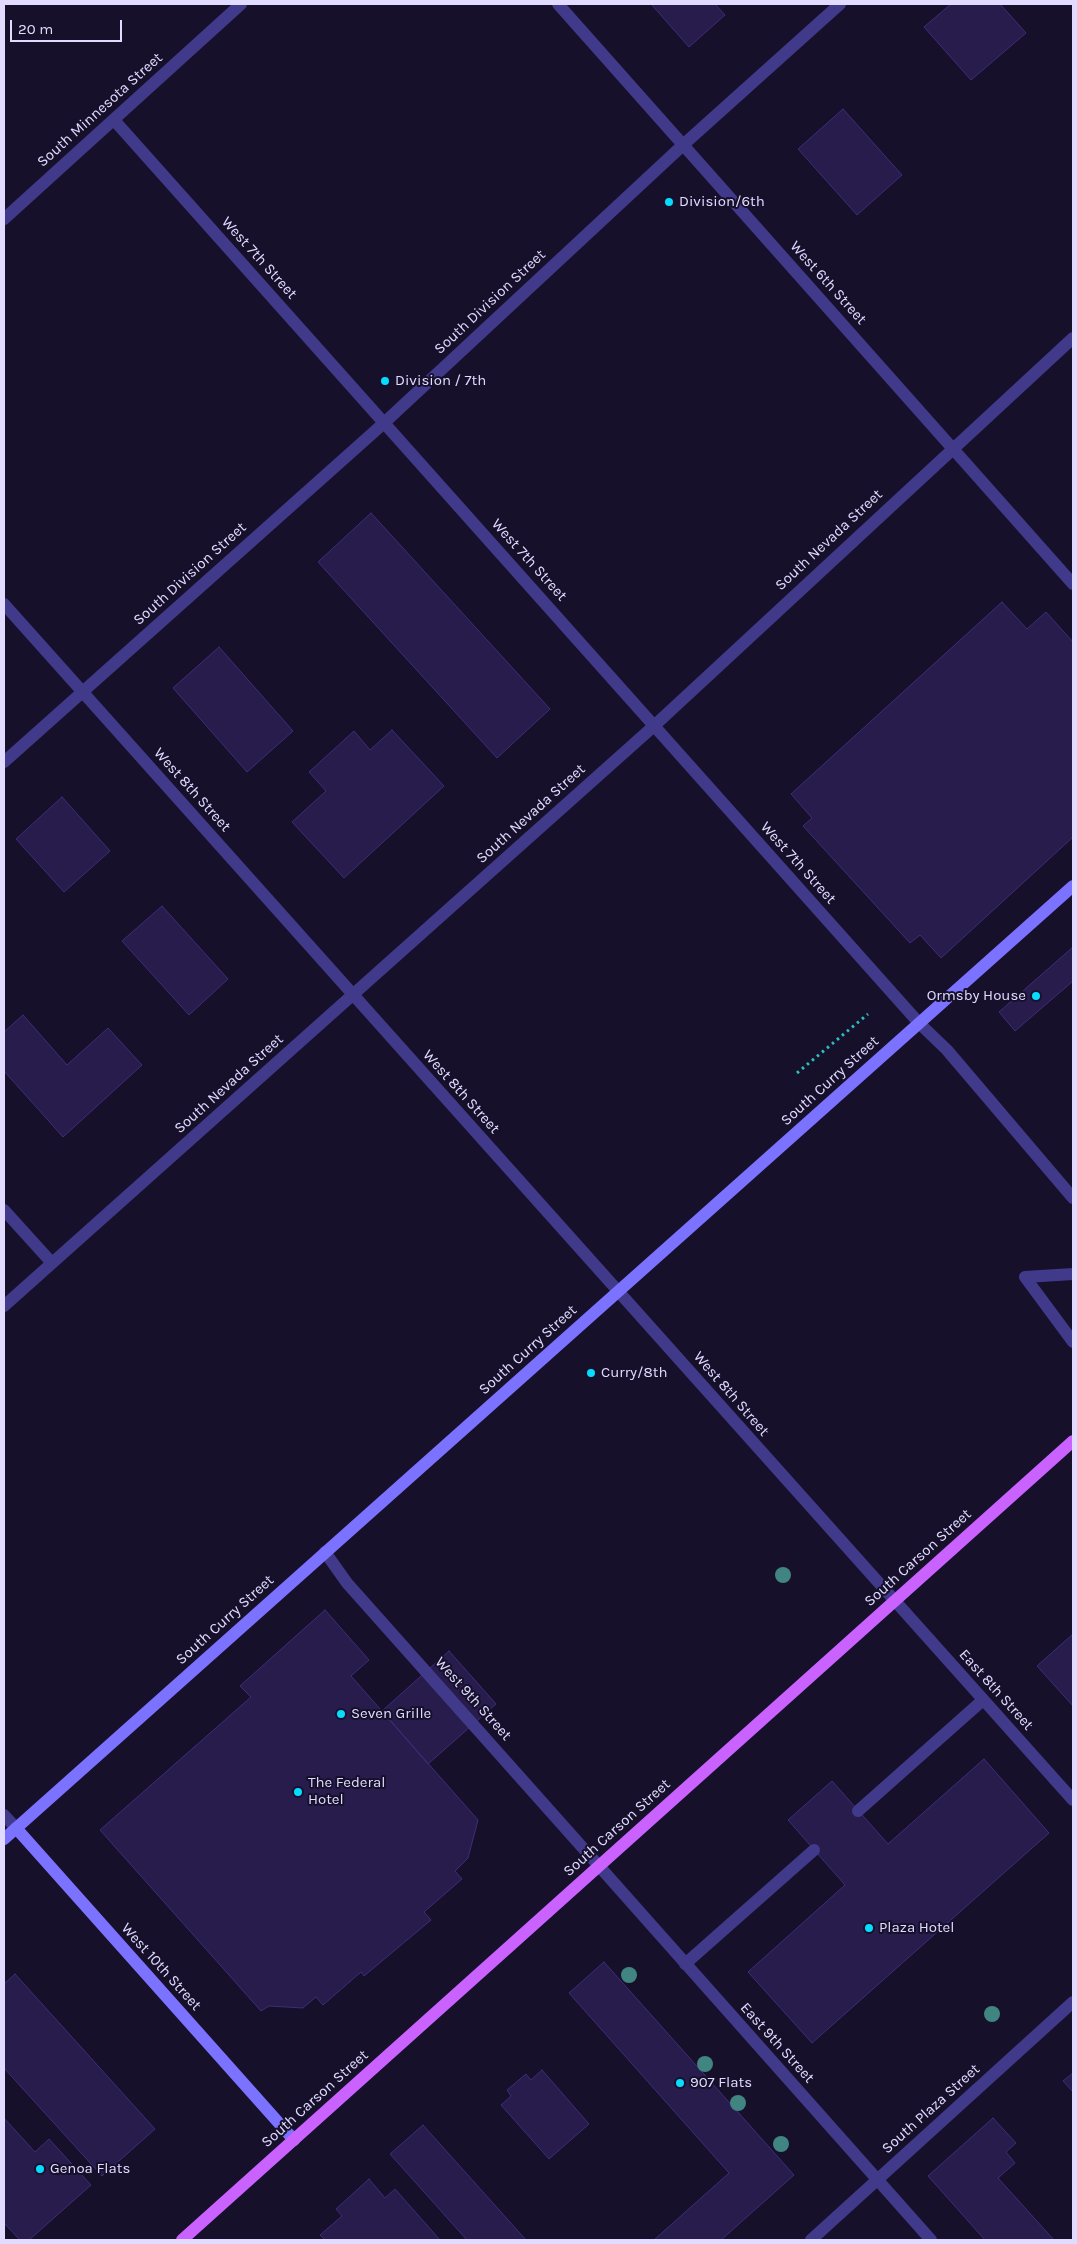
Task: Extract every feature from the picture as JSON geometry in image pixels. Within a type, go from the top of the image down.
[{"type":"main road","name":"South Carson Street","points":[[182,2240],[1073,1441]]},
{"type":"street","name":"South Minnesota Street","points":[[4,218],[241,4]]},
{"type":"street","name":"West 6th Street","points":[[558,4],[1073,584]]},
{"type":"street","name":"South Division Street","points":[[4,762],[384,423],[683,144],[840,4]]},
{"type":"street","name":"West 7th Street","points":[[114,120],[919,1023],[947,1050],[1073,1198]]},
{"type":"street","name":"South Nevada Street","points":[[4,1306],[655,725],[1073,338]]},
{"type":"street","name":"West 8th Street","points":[[4,604],[895,1602]]},
{"type":"street","name":"South Curry Street","points":[[4,1839],[1073,886]]},
{"type":"street","points":[[4,1210],[52,1264]]},
{"type":"street","points":[[1073,1274],[1025,1278],[1073,1342]]},
{"type":"street","name":"West 9th Street","points":[[325,1552],[347,1583],[598,1866]]},
{"type":"street","name":"East 8th Street","points":[[895,1602],[1073,1800]]},
{"type":"street","points":[[858,1811],[984,1700]]},
{"type":"street","name":"West 10th Street","points":[[4,1815],[294,2140]]},
{"type":"street","points":[[685,1964],[814,1850]]},
{"type":"street","name":"East 9th Street","points":[[598,1866],[931,2240]]},
{"type":"street","name":"South Plaza Street","points":[[811,2240],[1073,2002]]},
{"type":"path","points":[[797,1072],[868,1014]]},
{"type":"building","points":[[651,4],[715,4],[725,15],[689,47]]},
{"type":"building","points":[[951,4],[1000,4],[1026,33],[971,80],[924,27]]},
{"type":"building","points":[[843,109],[902,175],[857,215],[798,149]]},
{"type":"building","points":[[371,513],[550,709],[497,758],[318,562]]},
{"type":"building","points":[[1002,602],[1027,629],[1046,612],[1073,642],[1073,837],[941,958],[920,935],[910,943],[803,826],[812,818],[791,794]]},
{"type":"building","points":[[219,647],[293,731],[247,772],[173,688]]},
{"type":"building","points":[[392,730],[444,786],[344,878],[292,822],[326,791],[309,772],[354,731],[370,750]]},
{"type":"building","points":[[62,797],[110,851],[64,892],[16,839]]},
{"type":"building","points":[[162,906],[228,979],[189,1015],[122,941]]},
{"type":"building","name":"Ormsby House","points":[[1073,947],[1073,981],[1015,1031],[999,1012]]},
{"type":"building","points":[[23,1015],[67,1065],[108,1028],[142,1065],[63,1137],[4,1071],[4,1032]]},
{"type":"building","name":"The Federal Hotel","points":[[325,1610],[369,1660],[351,1676],[478,1820],[468,1858],[455,1871],[462,1879],[424,1912],[431,1920],[364,1976],[361,1972],[323,2005],[316,1997],[303,2008],[269,2006],[261,2011],[100,1830],[251,1697],[240,1686]]},
{"type":"building","points":[[1073,1634],[1073,1706],[1037,1666]]},
{"type":"building","points":[[449,1651],[496,1704],[428,1764],[382,1711]]},
{"type":"building","name":"Plaza Hotel","points":[[984,1759],[1049,1833],[812,2043],[748,1972],[845,1885],[788,1820],[832,1781],[888,1844]]},
{"type":"building","name":"907 Flats","points":[[604,1962],[794,2175],[721,2240],[654,2240],[729,2173],[569,1993]]},
{"type":"building","points":[[15,1974],[155,2129],[102,2176],[4,2068],[4,1984]]},
{"type":"building","points":[[542,2070],[589,2124],[549,2159],[501,2105],[511,2096],[507,2090],[526,2074],[531,2080]]},
{"type":"building","points":[[1073,2073],[1073,2092],[1063,2081]]},
{"type":"building","name":"Genoa Flats","points":[[4,2118],[35,2152],[49,2139],[91,2185],[29,2240],[20,2240],[4,2223]]},
{"type":"building","points":[[993,2118],[1016,2143],[1006,2152],[1015,2163],[998,2178],[1054,2240],[985,2240],[928,2176]]},
{"type":"building","points":[[423,2125],[526,2240],[467,2240],[390,2154]]},
{"type":"building","points":[[369,2179],[385,2198],[395,2189],[440,2240],[325,2240],[320,2235],[342,2216],[336,2209]]},
{"type":"place","name":"Division/6th","points":[[669,202]]},
{"type":"place","name":"Division / 7th","points":[[385,381]]},
{"type":"place","name":"Ormsby House","points":[[1036,996]]},
{"type":"place","name":"Curry/8th","points":[[591,1373]]},
{"type":"place","name":"Seven Grille","points":[[341,1714]]},
{"type":"place","name":"The Federal Hotel","points":[[298,1792]]},
{"type":"place","name":"Plaza Hotel","points":[[869,1928]]},
{"type":"place","name":"907 Flats","points":[[680,2083]]},
{"type":"place","name":"Genoa Flats","points":[[40,2169]]}]
